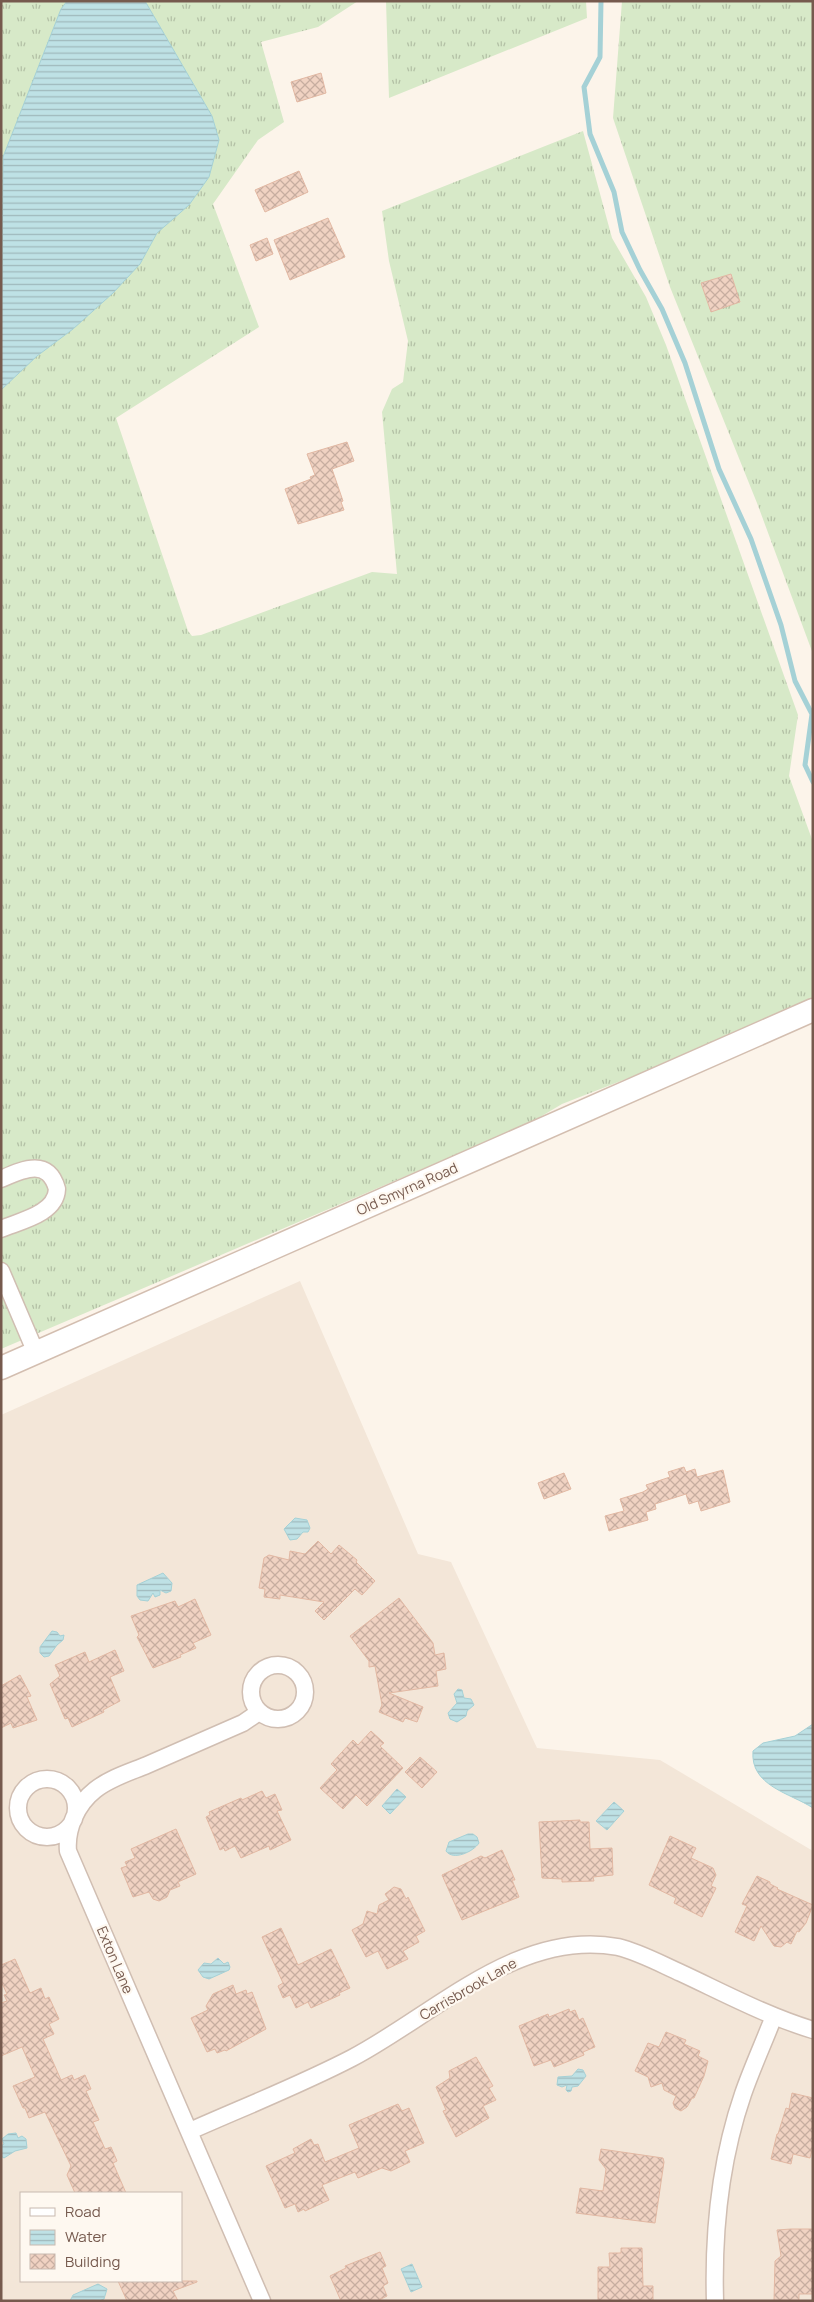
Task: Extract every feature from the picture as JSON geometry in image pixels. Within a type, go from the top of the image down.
[{"type":"street","name":"Old Smyrna Road","points":[[1,1368],[813,1010]]},
{"type":"street","points":[[1,1178],[25,1168],[39,1169],[52,1179],[57,1193],[54,1201],[47,1208],[1,1229]]},
{"type":"street","points":[[1,1271],[36,1353]]},
{"type":"street","name":"Exton Lane","points":[[259,1712],[243,1723],[102,1786],[87,1798],[74,1819],[67,1840],[68,1851],[114,1960],[190,2131],[262,2301]]},
{"type":"street","name":"Carrisbrook Lane","points":[[190,2131],[350,2059],[378,2044],[487,1975],[523,1957],[551,1948],[585,1944],[619,1948],[656,1962],[774,2016],[813,2030]]},
{"type":"street","points":[[715,2301],[718,2206],[723,2169],[743,2094],[774,2016]]},
{"type":"shaded area","points":[[300,1281],[418,1554],[451,1562],[537,1748],[660,1760],[813,1851],[813,2301],[1,2301],[1,1415]]},
{"type":"green space","points":[[1,1],[358,1],[318,27],[261,42],[284,122],[258,140],[213,204],[259,327],[116,418],[188,631],[192,636],[201,635],[372,572],[397,574],[382,412],[392,389],[403,382],[408,341],[389,261],[382,211],[583,131],[612,238],[646,297],[666,345],[798,715],[789,776],[813,842],[813,999],[672,1061],[562,1104],[530,1123],[1,1349]]},
{"type":"green space","points":[[386,1],[586,1],[587,18],[389,98]]},
{"type":"green space","points":[[622,1],[813,1],[813,654],[757,503],[670,287],[613,118]]},
{"type":"water","points":[[67,1],[145,1],[212,116],[219,140],[209,177],[189,205],[157,233],[140,264],[113,293],[73,329],[37,356],[1,390],[3,157],[61,9]]},
{"type":"water","points":[[295,1518],[307,1520],[310,1528],[308,1532],[303,1532],[297,1539],[290,1540],[284,1529]]},
{"type":"water","points":[[163,1573],[172,1583],[171,1591],[166,1593],[160,1590],[160,1595],[155,1597],[153,1593],[148,1601],[140,1600],[137,1596],[137,1585]]},
{"type":"water","points":[[52,1631],[57,1632],[60,1636],[64,1635],[63,1640],[49,1656],[44,1657],[40,1653],[40,1647]]},
{"type":"water","points":[[458,1689],[462,1690],[464,1698],[471,1699],[474,1705],[467,1711],[466,1716],[457,1722],[450,1719],[448,1713],[457,1703],[454,1694]]},
{"type":"water","points":[[813,1724],[813,1808],[773,1787],[765,1780],[758,1773],[754,1763],[753,1751],[763,1743],[795,1736]]},
{"type":"water","points":[[397,1789],[406,1797],[390,1814],[382,1806]]},
{"type":"water","points":[[614,1802],[624,1811],[607,1830],[596,1821]]},
{"type":"water","points":[[468,1834],[473,1834],[477,1837],[479,1843],[476,1846],[468,1852],[458,1855],[449,1854],[446,1851],[449,1842]]},
{"type":"water","points":[[218,1958],[224,1964],[228,1962],[229,1970],[209,1979],[203,1977],[198,1970],[204,1963],[211,1964]]},
{"type":"water","points":[[578,2069],[583,2070],[586,2076],[578,2086],[572,2087],[571,2091],[568,2092],[566,2090],[567,2085],[562,2087],[557,2085],[558,2077],[572,2076]]},
{"type":"water","points":[[16,2133],[18,2138],[22,2136],[26,2139],[27,2148],[15,2151],[4,2158],[1,2156],[1,2146],[4,2144],[2,2139],[8,2134]]},
{"type":"water","points":[[412,2264],[422,2287],[411,2292],[401,2269]]},
{"type":"water","points":[[98,2284],[107,2289],[104,2299],[99,2301],[70,2301],[73,2295]]},
{"type":"building","points":[[321,73],[326,93],[297,102],[291,82]]},
{"type":"building","points":[[299,171],[308,192],[265,212],[255,190]]},
{"type":"building","points":[[328,218],[345,257],[290,280],[274,240]]},
{"type":"building","points":[[267,238],[273,254],[256,261],[250,245]]},
{"type":"building","points":[[731,274],[740,302],[711,312],[701,283]]},
{"type":"building","points":[[347,442],[354,461],[332,469],[343,501],[341,502],[344,510],[298,524],[285,489],[311,479],[310,477],[315,475],[307,454]]},
{"type":"building","points":[[684,1467],[686,1472],[695,1469],[697,1477],[723,1470],[730,1502],[701,1511],[698,1501],[689,1504],[686,1494],[655,1504],[656,1509],[646,1512],[648,1520],[609,1531],[605,1516],[624,1511],[620,1499],[643,1492],[648,1489],[646,1485],[670,1477],[668,1472]]},
{"type":"building","points":[[564,1473],[571,1489],[544,1499],[538,1483]]},
{"type":"building","points":[[318,1541],[331,1554],[339,1545],[357,1560],[356,1562],[375,1581],[362,1595],[355,1589],[324,1620],[315,1611],[324,1602],[280,1595],[280,1599],[264,1597],[265,1589],[259,1588],[264,1558],[269,1555],[289,1560],[290,1551],[305,1554]]},
{"type":"building","points":[[399,1598],[433,1643],[435,1655],[444,1653],[446,1669],[436,1671],[438,1686],[389,1693],[423,1707],[417,1722],[405,1718],[403,1722],[379,1712],[382,1705],[375,1666],[369,1667],[369,1661],[350,1636]]},
{"type":"building","points":[[195,1599],[211,1635],[193,1643],[196,1648],[180,1655],[181,1657],[153,1668],[137,1637],[139,1635],[131,1616],[175,1601],[178,1607]]},
{"type":"building","points":[[115,1650],[124,1671],[110,1677],[120,1701],[103,1710],[104,1712],[72,1727],[68,1718],[65,1719],[50,1684],[60,1676],[55,1665],[85,1652],[89,1662]]},
{"type":"building","points":[[20,1675],[31,1696],[27,1697],[37,1720],[13,1728],[11,1723],[1,1728],[1,1686]]},
{"type":"building","points":[[371,1731],[384,1743],[380,1746],[403,1768],[367,1806],[356,1795],[343,1809],[320,1788],[337,1770],[331,1764],[353,1740],[358,1745]]},
{"type":"building","points":[[420,1757],[437,1772],[422,1788],[405,1772]]},
{"type":"building","points":[[262,1791],[266,1798],[275,1794],[282,1810],[277,1811],[291,1840],[270,1850],[269,1846],[241,1858],[235,1846],[225,1851],[224,1848],[220,1850],[206,1817],[210,1815],[209,1812]]},
{"type":"building","points":[[580,1820],[580,1822],[589,1822],[590,1849],[612,1848],[613,1875],[593,1877],[594,1881],[562,1882],[562,1879],[542,1878],[539,1822]]},
{"type":"building","points":[[176,1829],[196,1874],[178,1882],[180,1886],[170,1890],[167,1897],[159,1901],[153,1899],[149,1892],[133,1897],[121,1868],[127,1866],[125,1862],[135,1858],[131,1849]]},
{"type":"building","points":[[670,1836],[696,1848],[691,1858],[713,1868],[716,1875],[711,1886],[716,1888],[702,1917],[674,1903],[676,1898],[649,1885]]},
{"type":"building","points":[[502,1850],[515,1880],[512,1880],[519,1897],[462,1920],[442,1875],[481,1856],[485,1858]]},
{"type":"building","points":[[757,1876],[770,1882],[777,1889],[813,1905],[806,1923],[799,1932],[797,1931],[791,1944],[787,1942],[781,1947],[774,1946],[761,1926],[754,1941],[735,1932],[747,1906],[742,1904]]},
{"type":"building","points":[[394,1887],[401,1889],[406,1899],[408,1897],[425,1931],[416,1936],[419,1942],[403,1951],[408,1959],[387,1969],[378,1951],[366,1957],[352,1930],[363,1924],[367,1911],[377,1914],[379,1905],[389,1900],[385,1894]]},
{"type":"building","points":[[281,1928],[298,1965],[331,1949],[350,1988],[339,1993],[340,1995],[311,2008],[308,2002],[296,2008],[290,1995],[283,1998],[278,1986],[283,1983],[262,1937]]},
{"type":"building","points":[[15,1959],[30,1993],[41,1988],[45,1999],[49,1997],[59,2019],[49,2024],[54,2034],[43,2039],[61,2080],[72,2075],[74,2080],[85,2075],[91,2089],[86,2091],[99,2120],[93,2122],[105,2149],[111,2147],[117,2161],[113,2163],[126,2192],[75,2192],[67,2175],[71,2166],[45,2112],[29,2118],[25,2108],[23,2108],[13,2086],[35,2077],[22,2047],[1,2056],[1,2003],[7,2001],[4,1995],[7,1994],[1,1981],[1,1965]]},
{"type":"building","points":[[233,1985],[236,1994],[246,1990],[247,1994],[252,1992],[266,2029],[226,2051],[217,2053],[215,2049],[207,2052],[191,2018],[208,2010],[206,2006],[213,1994]]},
{"type":"building","points":[[569,2009],[570,2012],[575,2010],[579,2020],[583,2018],[595,2047],[583,2052],[584,2055],[554,2067],[551,2060],[534,2066],[519,2026],[548,2014],[549,2017]]},
{"type":"building","points":[[666,2032],[686,2040],[684,2044],[700,2051],[698,2056],[708,2061],[704,2076],[694,2098],[681,2111],[675,2108],[673,2103],[676,2096],[664,2090],[662,2083],[651,2087],[648,2077],[635,2071],[648,2043],[659,2047]]},
{"type":"building","points":[[476,2057],[493,2086],[489,2088],[496,2100],[483,2106],[489,2118],[456,2137],[443,2111],[446,2110],[436,2087],[450,2078],[449,2071]]},
{"type":"building","points":[[792,2093],[813,2098],[813,2145],[810,2158],[793,2154],[791,2164],[771,2159],[786,2108],[789,2109]]},
{"type":"building","points":[[398,2104],[402,2111],[409,2108],[424,2143],[405,2151],[410,2162],[391,2171],[382,2168],[358,2178],[355,2172],[322,2185],[329,2200],[305,2211],[304,2209],[298,2212],[295,2204],[285,2208],[266,2166],[295,2153],[293,2149],[311,2139],[314,2145],[318,2144],[325,2162],[359,2148],[349,2125]]},
{"type":"building","points":[[601,2149],[663,2158],[655,2223],[576,2213],[580,2188],[603,2191],[606,2169],[599,2160]]},
{"type":"building","points":[[813,2229],[813,2294],[799,2294],[799,2301],[774,2301],[775,2261],[781,2256],[777,2230]]},
{"type":"building","points":[[621,2248],[642,2248],[643,2286],[653,2286],[653,2301],[598,2301],[598,2267],[610,2267],[609,2253],[621,2253]]},
{"type":"building","points":[[380,2252],[386,2266],[382,2268],[388,2283],[383,2286],[387,2296],[377,2301],[341,2301],[330,2276],[346,2268],[345,2266]]},
{"type":"building","points":[[197,2281],[173,2291],[178,2301],[127,2301],[118,2282]]},
{"type":"waterway","points":[[601,1],[600,57],[584,87],[590,134],[614,192],[622,232],[640,270],[662,309],[685,363],[719,469],[751,539],[781,625],[795,681],[812,714],[805,765],[813,782]]}]
